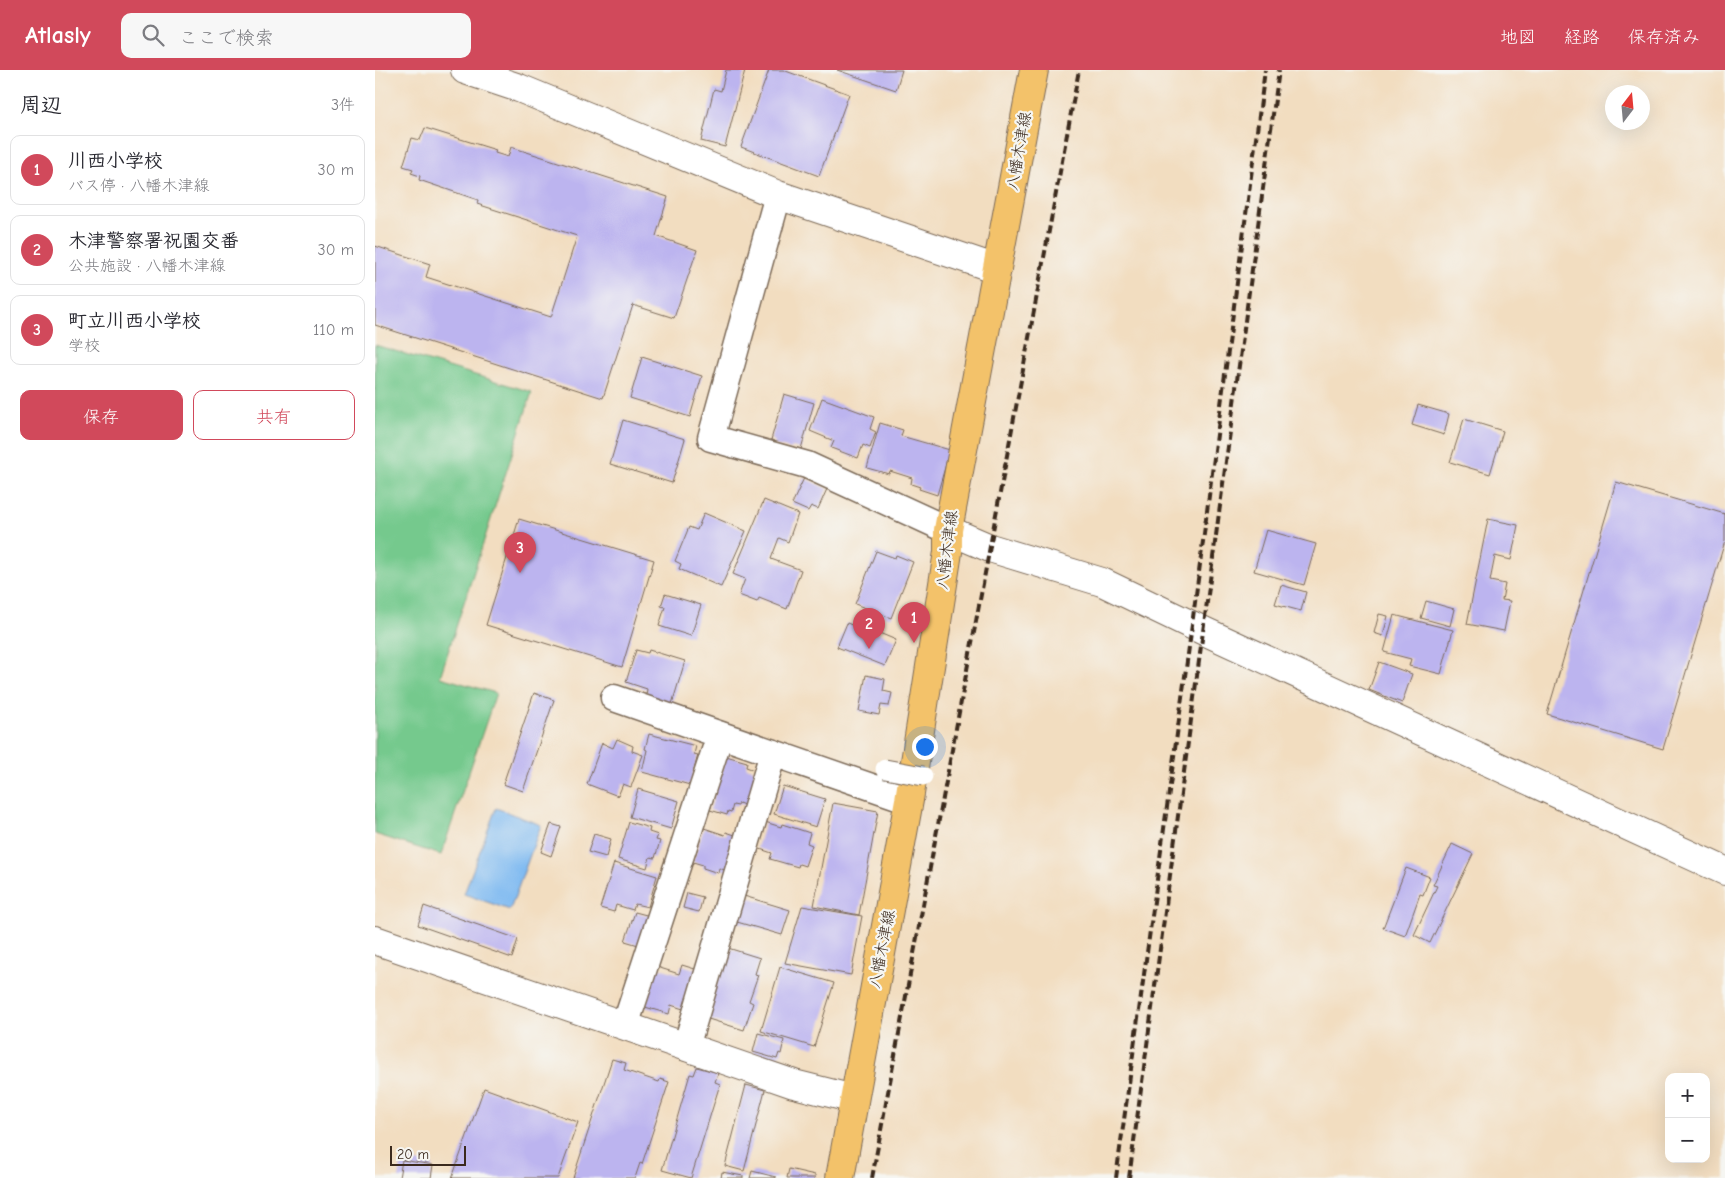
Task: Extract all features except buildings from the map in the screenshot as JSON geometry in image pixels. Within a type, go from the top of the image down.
[{"type":"main road","name":"八幡木津線","points":[[840,1178],[909,800],[948,552],[948,530],[1034,70]]},
{"type":"street","points":[[465,70],[519,88],[778,196],[997,269]]},
{"type":"street","points":[[778,196],[711,438],[807,465],[990,548],[1102,582],[1204,632],[1725,871]]},
{"type":"street","points":[[614,698],[909,800]]},
{"type":"street","points":[[625,1026],[720,735]]},
{"type":"street","points":[[685,1046],[773,753]]},
{"type":"street","points":[[885,769],[923,776]]},
{"type":"street","points":[[375,940],[794,1084],[854,1099]]},
{"type":"green space","points":[[375,345],[532,392],[440,677],[496,693],[441,855],[375,834]]},
{"type":"water","points":[[496,808],[541,825],[510,910],[464,894]]},
{"type":"railway","points":[[872,1178],[1079,70]]},
{"type":"railway","points":[[1116,1178],[1192,625],[1265,70]]},
{"type":"railway","points":[[1129,1178],[1279,70]]},
{"type":"place","name":"町立川西小学校","points":[[520,573]]},
{"type":"place","name":"川西小学校","points":[[914,643]]},
{"type":"place","name":"木津警察署祝園交番","points":[[869,649]]}]
